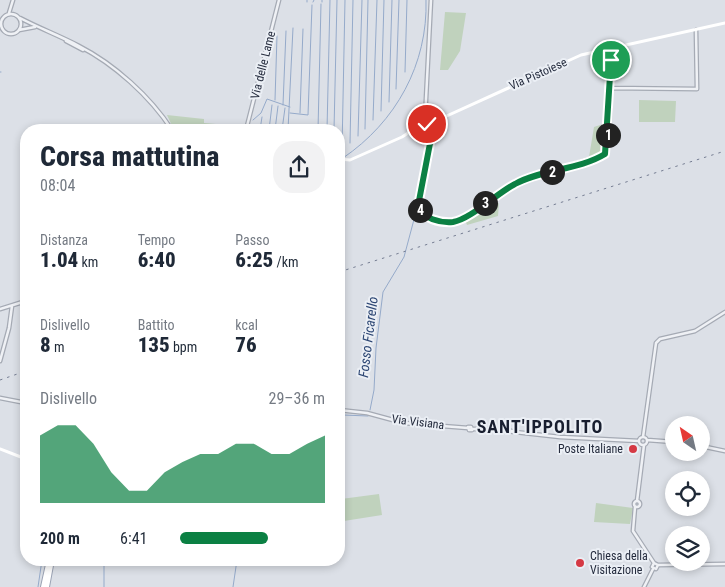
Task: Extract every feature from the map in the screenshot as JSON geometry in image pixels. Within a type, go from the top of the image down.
[{"type":"main road","name":"Via Pistoiese","points":[[345,161],[402,136],[429,121],[442,117],[581,55],[725,23]]},
{"type":"main road","points":[[0,449],[20,457]]},
{"type":"main road","points":[[45,587],[50,566]]},
{"type":"street","points":[[13,0],[12,5],[1,21],[1,27],[9,34],[37,27]]},
{"type":"street","name":"Via delle Lame","points":[[248,124],[279,0]]},
{"type":"street","points":[[431,0],[426,106],[429,121],[434,125],[418,206],[427,218],[445,222],[458,221],[516,183],[601,156],[606,151],[611,88],[611,60],[608,48]]},
{"type":"street","points":[[12,5],[22,24],[19,30]]},
{"type":"street","points":[[0,16],[19,17],[89,52],[118,72],[154,107],[167,124]]},
{"type":"street","points":[[611,88],[697,89],[696,28]]},
{"type":"street","points":[[0,309],[20,303]]},
{"type":"street","points":[[0,361],[9,328],[12,306]]},
{"type":"street","points":[[643,445],[639,441],[642,437],[656,343],[660,339],[695,331],[725,312]]},
{"type":"street","points":[[0,398],[20,402]]},
{"type":"street","name":"Via Visiana","points":[[345,411],[367,413],[404,423],[471,427],[472,429],[560,437],[639,441]]},
{"type":"street","points":[[642,437],[647,440],[665,441]]},
{"type":"street","points":[[647,440],[643,445],[637,500],[634,504],[636,508],[633,531],[654,563],[658,565],[725,564]]},
{"type":"street","points":[[710,448],[725,451]]},
{"type":"street","points":[[654,563],[652,566],[654,569]]},
{"type":"street","points":[[644,587],[658,565]]},
{"type":"green space","points":[[445,12],[466,13],[460,51],[448,70],[440,70]]},
{"type":"green space","points":[[639,100],[676,101],[675,122],[639,122]]},
{"type":"green space","points":[[167,115],[204,119],[204,123],[216,124],[171,124]]},
{"type":"green space","points":[[606,123],[602,153],[589,157],[594,127]]},
{"type":"green space","points":[[499,203],[498,216],[467,225],[465,220],[484,208],[486,211]]},
{"type":"green space","points":[[379,494],[382,515],[345,521],[345,498]]},
{"type":"green space","points":[[596,503],[633,508],[630,524],[594,522]]},
{"type":"waterway","points":[[327,124],[330,0]]},
{"type":"waterway","points":[[334,124],[337,0]]},
{"type":"waterway","points":[[343,124],[345,0]]},
{"type":"waterway","points":[[350,143],[353,0]]},
{"type":"waterway","points":[[358,136],[362,0]]},
{"type":"waterway","points":[[365,129],[368,0]]},
{"type":"waterway","points":[[373,120],[377,0]]},
{"type":"waterway","points":[[381,111],[384,0]]},
{"type":"waterway","points":[[389,102],[392,0]]},
{"type":"waterway","points":[[396,89],[399,0]]},
{"type":"waterway","points":[[405,72],[407,0]]},
{"type":"waterway","points":[[345,157],[362,144],[379,127],[405,90],[415,69],[421,47],[425,24],[426,0]]},
{"type":"waterway","points":[[318,124],[321,4]]},
{"type":"waterway","points":[[290,113],[308,115],[312,5]]},
{"type":"waterway","points":[[288,124],[293,28]]},
{"type":"waterway","points":[[300,113],[303,29]]},
{"type":"waterway","points":[[283,105],[286,31]]},
{"type":"waterway","points":[[275,100],[277,36]]},
{"type":"waterway","points":[[253,120],[261,113],[267,99],[290,107]]},
{"type":"waterway","points":[[270,124],[272,105]]},
{"type":"waterway","points":[[276,124],[278,106]]},
{"type":"waterway","points":[[283,124],[285,108]]},
{"type":"waterway","points":[[261,124],[262,117]]},
{"type":"waterway","name":"Fosso Ficarello","points":[[370,410],[374,390],[376,348],[383,292],[404,257],[416,212]]},
{"type":"waterway","name":"Fosso Ficarello","points":[[345,415],[368,416]]},
{"type":"waterway","points":[[38,587],[41,566]]},
{"type":"waterway","points":[[104,566],[104,587]]},
{"type":"waterway","name":"Fosso Ficarello","points":[[233,587],[236,566]]},
{"type":"railway","points":[[345,270],[725,151]]},
{"type":"railway","points":[[0,380],[20,373]]},
{"type":"place","name":"Poste Italiane","points":[[633,449]]},
{"type":"place","name":"Chiesa della Visitazione","points":[[580,563]]},
{"type":"district","name":"SANT'IPPOLITO","points":[[540,426]]},
{"type":"route","points":[[427,124],[430,125],[432,133],[417,199],[418,206],[427,218],[445,222],[458,221],[516,183],[605,154],[611,88],[611,60]]}]
